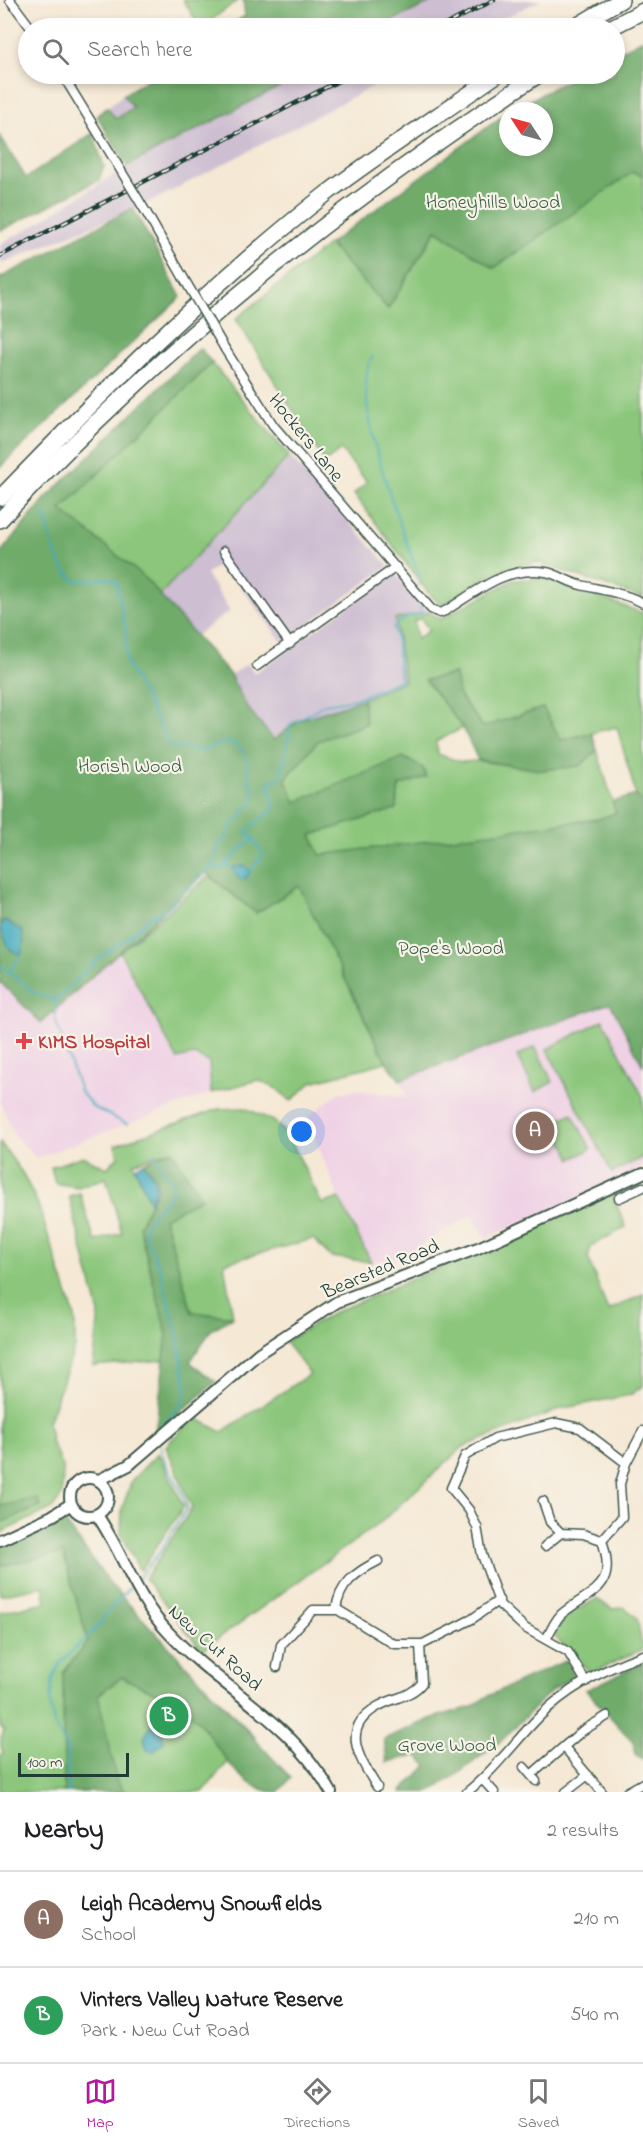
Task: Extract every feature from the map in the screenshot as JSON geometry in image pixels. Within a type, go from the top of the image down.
[{"type":"highway","points":[[590,18],[621,0]]},
{"type":"highway","points":[[625,20],[643,10]]},
{"type":"highway","points":[[0,498],[170,326],[247,259],[328,193],[484,84]]},
{"type":"highway","points":[[0,520],[119,401],[262,276],[331,220],[433,145],[525,84]]},
{"type":"street","points":[[10,0],[24,18]]},
{"type":"street","name":"Hockers Lane","points":[[68,84],[146,212],[225,349],[273,425],[431,609],[440,613],[480,586],[516,573],[530,572],[546,572],[574,584],[643,603]]},
{"type":"street","points":[[224,550],[290,644]]},
{"type":"street","points":[[257,666],[396,567]]},
{"type":"street","name":"Bearsted Road","points":[[99,1480],[129,1465],[259,1353],[337,1302],[478,1248],[643,1173]]},
{"type":"street","points":[[619,1198],[640,1188],[632,1179]]},
{"type":"street","points":[[586,1682],[568,1652],[525,1628],[499,1600],[482,1555],[477,1527],[469,1510],[451,1488],[465,1456],[495,1438],[556,1423],[580,1428],[626,1463]]},
{"type":"street","points":[[602,1540],[622,1517],[620,1484],[626,1463],[643,1431]]},
{"type":"street","points":[[87,1478],[99,1480],[108,1495],[106,1507],[97,1515],[82,1515],[71,1504],[71,1493],[76,1484],[87,1478]]},
{"type":"street","points":[[543,1501],[550,1522],[561,1533]]},
{"type":"street","points":[[0,1539],[52,1516],[71,1504]]},
{"type":"street","name":"New Cut Road","points":[[97,1515],[154,1616],[185,1647],[274,1721],[315,1765],[331,1792]]},
{"type":"street","points":[[545,1546],[561,1533],[583,1534],[602,1540]]},
{"type":"street","points":[[546,1639],[562,1613],[593,1595],[607,1575],[609,1561],[602,1540]]},
{"type":"street","points":[[336,1610],[343,1586],[359,1572],[378,1561]]},
{"type":"street","points":[[277,1667],[281,1644],[313,1610],[336,1610],[394,1644],[420,1644],[472,1618],[499,1600]]},
{"type":"street","points":[[377,1786],[359,1759],[354,1743],[358,1724],[377,1707],[415,1692],[422,1683],[420,1644]]},
{"type":"street","points":[[466,1792],[482,1779],[541,1715],[586,1682],[643,1655]]},
{"type":"street","points":[[524,1767],[533,1778],[564,1748],[600,1724],[607,1716]]},
{"type":"street","points":[[564,1748],[602,1792]]},
{"type":"street","points":[[566,1792],[588,1775]]},
{"type":"street","points":[[482,1779],[494,1792]]},
{"type":"street","points":[[627,1792],[643,1783]]},
{"type":"shaded area","points":[[436,0],[541,0],[504,18],[398,18]]},
{"type":"shaded area","points":[[285,84],[378,84],[156,199],[0,264],[0,244],[35,225],[127,166]]},
{"type":"shaded area","points":[[123,95],[133,107],[116,120],[107,107]]},
{"type":"shaded area","points":[[289,456],[389,566],[282,642],[223,562],[206,574],[230,611],[195,636],[160,595]]},
{"type":"shaded area","points":[[394,573],[430,612],[395,619],[404,681],[363,699],[299,720],[274,740],[247,707],[230,675],[247,664],[255,673]]},
{"type":"shaded area","points":[[120,952],[176,1059],[194,1054],[209,1062],[211,1093],[36,1158],[14,1135],[0,1101],[0,982],[42,1023]]},
{"type":"shaded area","points":[[610,1003],[643,1066],[643,1166],[605,1186],[486,1238],[472,1215],[398,1258],[371,1262],[339,1198],[307,1118],[338,1093],[357,1090],[408,1097],[400,1080]]},
{"type":"green space","points":[[183,0],[238,0],[214,18],[195,18]]},
{"type":"green space","points":[[243,0],[436,0],[398,18],[242,18],[245,16]]},
{"type":"green space","name":"Honeyhills Wood","points":[[643,39],[643,176],[633,172],[494,268],[436,230],[388,309],[329,244],[499,119],[499,156],[553,156],[553,102],[527,102],[560,84],[625,84],[625,49]]},
{"type":"green space","points":[[140,84],[285,84],[127,166],[97,116],[107,107],[116,119],[133,107],[123,95]]},
{"type":"green space","points":[[93,133],[104,166],[99,180],[0,231],[0,136],[26,178]]},
{"type":"green space","points":[[634,172],[643,176],[643,598],[536,562],[489,576],[441,605],[427,591],[354,494],[367,482],[341,450],[325,462],[236,319],[329,244],[388,309],[437,229]]},
{"type":"green space","points":[[133,208],[181,297],[0,467],[0,278]]},
{"type":"green space","name":"Horish Wood","points":[[200,348],[212,363],[61,510],[144,577],[230,675],[247,707],[274,740],[299,720],[363,699],[366,724],[318,741],[285,779],[296,802],[403,757],[423,768],[426,777],[399,786],[396,809],[311,835],[320,855],[598,819],[616,813],[612,802],[636,795],[643,804],[643,1066],[610,1003],[400,1080],[386,1061],[299,886],[256,913],[206,873],[41,1023],[0,982],[0,553],[46,498]]},
{"type":"green space","points":[[212,363],[289,456],[160,595],[144,577],[60,510]]},
{"type":"green space","points":[[545,578],[643,613],[643,804],[636,795],[617,727],[561,740],[543,708],[483,727],[459,696],[455,674],[426,680],[463,728],[436,741],[438,754],[461,762],[478,761],[541,770],[580,766],[597,750],[616,813],[598,819],[320,855],[311,835],[396,809],[399,786],[425,777],[403,758],[296,803],[285,780],[318,741],[366,724],[363,699],[404,681],[395,619],[430,612],[440,619],[513,580]],"holes":[[[421,618],[429,630],[417,639],[414,621]]]},
{"type":"green space","points":[[455,674],[459,696],[483,727],[543,708],[561,740],[592,733],[597,750],[580,766],[541,770],[478,760],[463,728],[425,680]]},
{"type":"green space","points":[[209,876],[256,913],[299,886],[386,1062],[312,1082],[291,1101],[277,1089],[258,1080],[211,1093],[209,1062],[194,1055],[177,1059],[120,952]]},
{"type":"green space","points":[[603,1020],[643,1097],[643,1157],[612,1173],[547,1049]]},
{"type":"green space","points":[[535,1047],[553,1082],[535,1092],[517,1056]]},
{"type":"green space","points":[[245,1108],[274,1121],[289,1137],[322,1204],[339,1198],[371,1262],[331,1257],[313,1239],[224,1263],[233,1317],[192,1312],[164,1217],[200,1199],[172,1150],[133,1163],[150,1202],[139,1227],[167,1335],[164,1360],[93,1366],[99,1314],[69,1196],[80,1193],[95,1241],[122,1233],[106,1178],[78,1187],[55,1183],[51,1167],[83,1156],[107,1168],[118,1156],[115,1145],[218,1109]]},
{"type":"green space","points":[[572,1113],[591,1149],[572,1159],[553,1123]]},
{"type":"green space","points":[[0,1142],[23,1174],[37,1202],[75,1317],[75,1347],[48,1423],[52,1444],[63,1467],[62,1495],[53,1508],[0,1533]]},
{"type":"green space","points":[[172,1150],[201,1198],[164,1218],[192,1312],[233,1317],[211,1330],[190,1362],[216,1382],[155,1434],[167,1335],[139,1226],[157,1189],[155,1176],[143,1163]]},
{"type":"green space","points":[[612,1194],[626,1227],[591,1246],[588,1258],[608,1311],[643,1294],[643,1386],[630,1395],[560,1409],[463,1447],[381,1522],[202,1650],[145,1579],[192,1508],[166,1446],[194,1417],[222,1432],[310,1374],[285,1342],[335,1312]]},
{"type":"green space","points":[[158,1453],[184,1506],[140,1571],[121,1534],[122,1509],[132,1480]]},
{"type":"green space","points":[[37,1498],[41,1507],[0,1523],[0,1506]]},
{"type":"green space","points":[[65,1522],[112,1586],[291,1778],[278,1792],[263,1790],[238,1774],[186,1709],[122,1677],[98,1695],[117,1782],[125,1792],[64,1792],[63,1673],[88,1641],[63,1553],[0,1566],[0,1545],[50,1523]]},
{"type":"green space","points":[[63,1553],[88,1641],[63,1673],[64,1792],[0,1792],[0,1755],[3,1753],[1,1742],[4,1731],[0,1726],[0,1612],[46,1602],[43,1586],[0,1595],[0,1561]]},
{"type":"green space","points":[[596,1599],[614,1609],[623,1607],[637,1618],[643,1649],[591,1673],[556,1638],[555,1633],[566,1616]]},
{"type":"green space","points":[[158,1636],[255,1737],[227,1763],[203,1792],[117,1792],[98,1695],[122,1677]]},
{"type":"green space","name":"Grove Wood","points":[[567,1660],[574,1676],[552,1690],[501,1741],[430,1792],[401,1792],[427,1766],[417,1755],[387,1762],[384,1739],[435,1717],[472,1707],[486,1697]]},
{"type":"green space","points":[[643,1663],[643,1760],[635,1754],[633,1742],[586,1690]]},
{"type":"water","points":[[245,866],[251,871],[245,879],[239,879],[232,867]]},
{"type":"water","points":[[4,920],[22,931],[24,941],[21,955],[10,950],[0,927]]},
{"type":"water","points":[[143,1163],[155,1181],[155,1190],[150,1202],[135,1167]]},
{"type":"water","points":[[152,1723],[162,1733],[164,1742],[153,1752],[147,1750],[144,1738]]},
{"type":"waterway","points":[[373,356],[367,374],[367,400],[372,430],[380,464],[419,576],[419,586]]},
{"type":"waterway","points":[[45,513],[51,541],[58,559],[75,581],[108,578],[116,581],[126,632],[126,662],[171,747],[202,750],[226,742],[235,744],[244,752],[249,782],[254,788],[253,802],[243,811],[242,818],[231,825],[228,834],[220,842],[214,863],[207,871],[163,911],[151,916],[125,940],[99,958],[56,1000],[55,1019],[80,1091],[93,1107],[127,1124]]},
{"type":"waterway","points":[[251,871],[263,854],[253,840],[255,838],[246,834],[275,808],[268,783],[281,777],[283,772],[281,765],[285,759],[290,725],[325,704],[355,699],[401,680],[397,640],[393,627],[407,617],[421,614],[420,606]]},
{"type":"waterway","points":[[212,866],[221,869],[248,842],[253,840]]},
{"type":"waterway","points":[[224,865],[232,867]]},
{"type":"waterway","points":[[10,971],[21,955]]},
{"type":"waterway","points":[[0,965],[36,994],[56,1000]]},
{"type":"waterway","points":[[153,1153],[171,1179],[174,1190],[146,1224],[144,1233],[161,1271],[178,1338],[186,1385],[185,1398],[161,1429]]},
{"type":"waterway","points":[[137,1580],[161,1550],[187,1508],[182,1492],[165,1461],[161,1445]]},
{"type":"waterway","points":[[68,1792],[67,1747],[54,1724],[50,1701],[53,1678],[61,1662],[102,1622],[105,1615],[131,1586]]},
{"type":"railway","points":[[459,18],[494,0]]},
{"type":"railway","points":[[0,256],[333,84]]},
{"type":"place","name":"KIMS Hospital","points":[[24,1041]]},
{"type":"place","name":"Leigh Academy Snowfields","points":[[535,1131]]},
{"type":"place","name":"Vinters Valley Nature Reserve","points":[[169,1716]]},
{"type":"park label","name":"Pope's Wood","points":[[451,947]]}]
